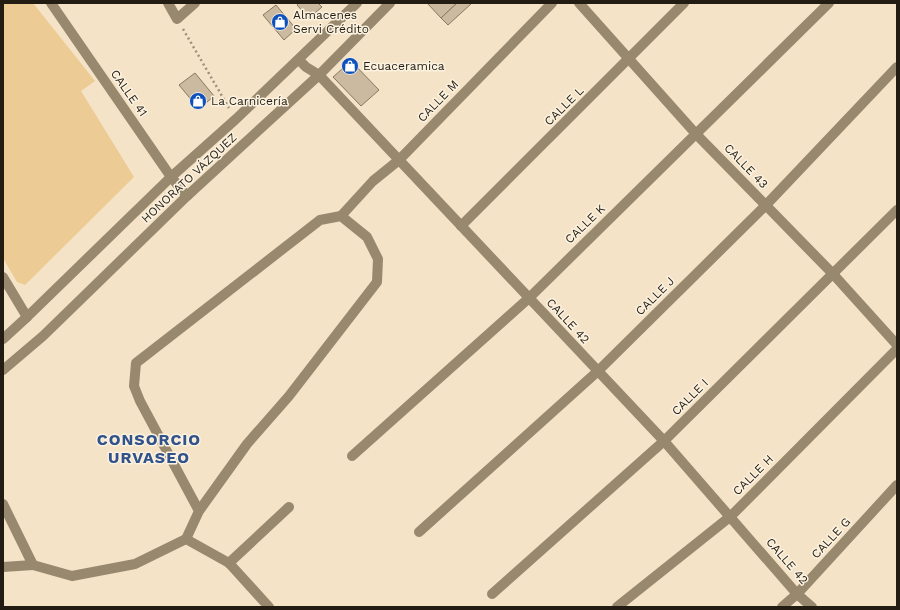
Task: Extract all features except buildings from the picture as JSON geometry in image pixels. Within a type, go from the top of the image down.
[{"type":"street","name":"CALLE 41","points":[[51,3],[171,177],[187,196]]},
{"type":"street","points":[[168,3],[177,19],[195,3]]},
{"type":"street","name":"HONORATO VÁZQUEZ","points":[[3,339],[171,177],[236,119],[357,3]]},
{"type":"street","name":"HONORATO VÁZQUEZ","points":[[3,370],[43,336],[187,196],[319,75],[390,3]]},
{"type":"street","name":"CALLE M","points":[[341,216],[373,181],[399,160],[552,3]]},
{"type":"street","name":"CALLE 43","points":[[579,3],[696,134],[833,274],[897,345]]},
{"type":"street","name":"CALLE L","points":[[461,226],[684,3]]},
{"type":"street","name":"CALLE K","points":[[352,456],[529,298],[829,3]]},
{"type":"street","name":"CALLE 42","points":[[299,60],[306,67],[319,75],[664,441],[731,516],[797,594],[812,607]]},
{"type":"street","name":"CALLE J","points":[[419,532],[598,371],[766,205],[897,67]]},
{"type":"street","name":"CALLE I","points":[[492,594],[664,441],[897,210]]},
{"type":"street","points":[[3,567],[33,565],[72,576],[135,564],[186,539],[199,511],[247,444],[289,396],[377,282],[378,259],[367,238],[341,216],[320,220],[136,363],[134,386],[140,401],[199,511]]},
{"type":"street","points":[[3,277],[27,317]]},
{"type":"street","name":"CALLE H","points":[[616,607],[731,516],[897,349]]},
{"type":"street","name":"CALLE G","points":[[782,607],[797,594],[897,486]]},
{"type":"street","points":[[3,504],[33,565]]},
{"type":"street","points":[[229,563],[289,507]]},
{"type":"street","points":[[186,539],[229,563],[269,607]]},
{"type":"path","points":[[177,19],[236,119]]},
{"type":"shaded area","points":[[3,3],[33,3],[95,81],[81,91],[134,177],[25,285],[17,282],[3,258]]},
{"type":"place","name":"Almacenes Servi Crédito","points":[[280,22]]},
{"type":"place","name":"Ecuaceramica","points":[[350,66]]},
{"type":"place","name":"La Carnicería","points":[[198,101]]},
{"type":"district","name":"CONSORCIO URVASEO","points":[[149,448]]}]
